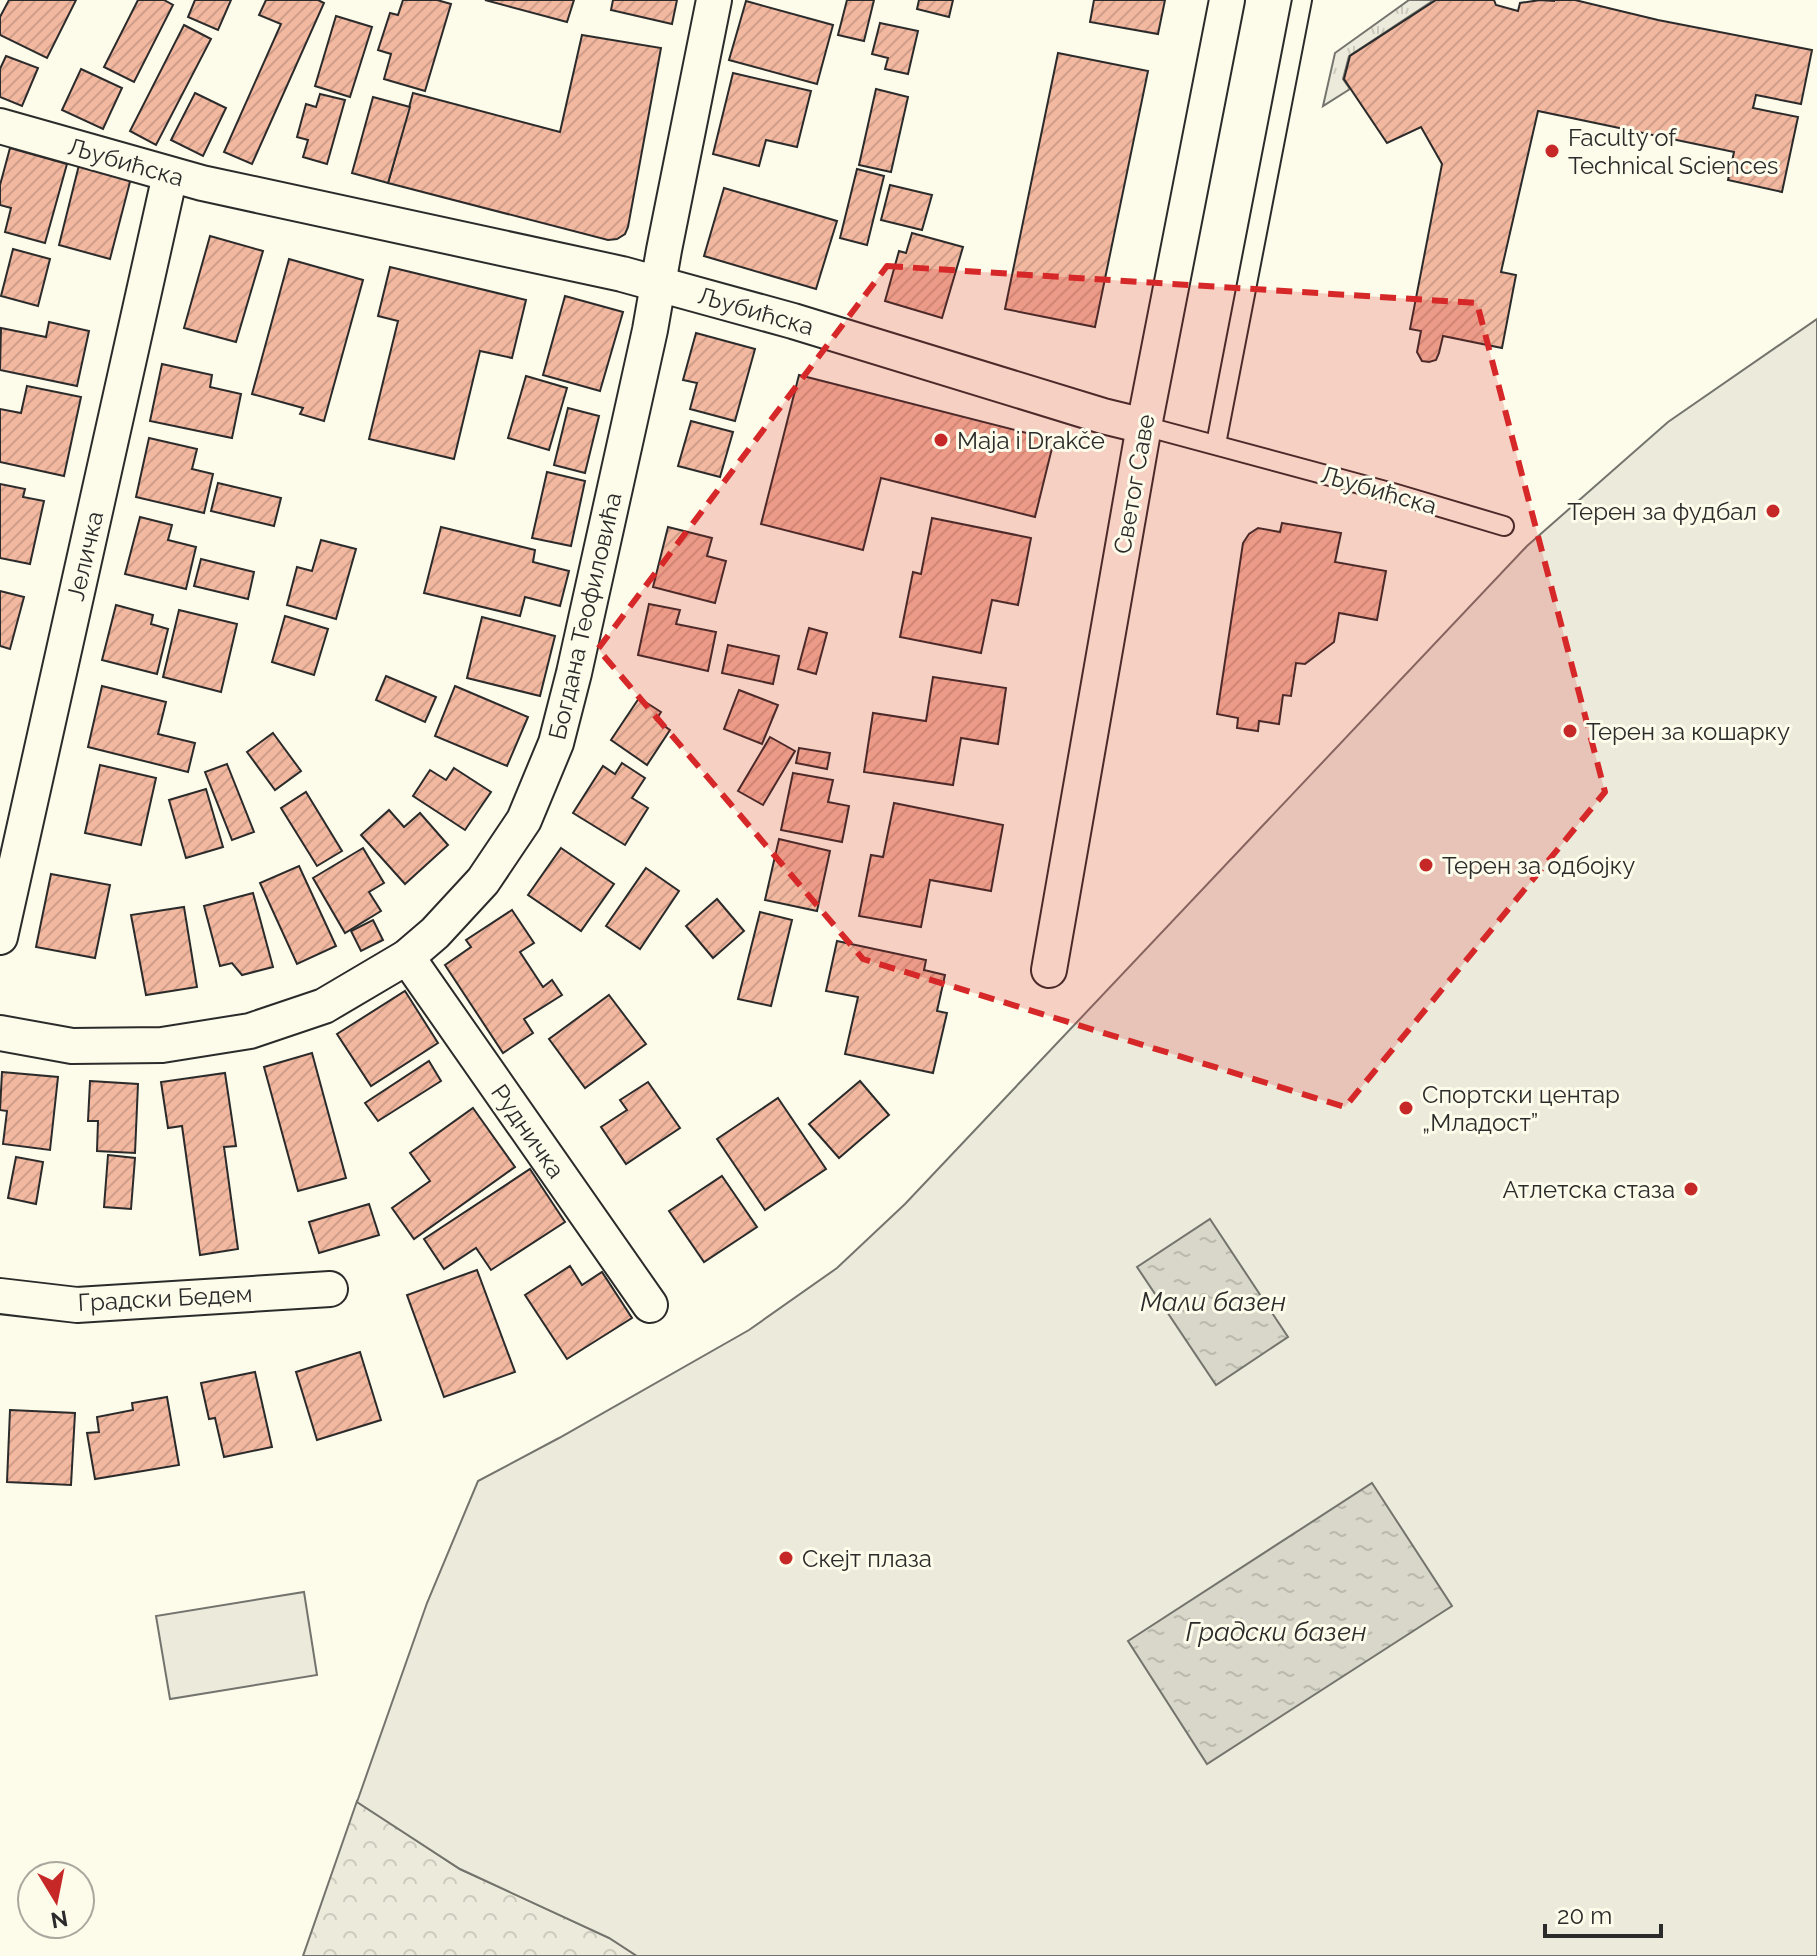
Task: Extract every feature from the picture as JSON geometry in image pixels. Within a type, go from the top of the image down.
[{"type":"street","name":"Богдана Теофиловића","points":[[0,1033],[87,1046],[162,1045],[250,1031],[324,1006],[407,957],[435,933],[483,881],[524,820],[556,743],[578,658],[659,285],[714,0]]},
{"type":"street","name":"Светог Саве","points":[[1049,970],[1144,426],[1227,0]]},
{"type":"street","name":"Љубићска","points":[[0,126],[170,175],[622,274],[793,321],[1144,426]]},
{"type":"street","name":"Јеличка","points":[[0,937],[170,175]]},
{"type":"street","name":"Рудничка","points":[[407,957],[650,1305]]},
{"type":"street","name":"Градски Бедем","points":[[0,1296],[77,1305],[330,1289]]},
{"type":"lane","points":[[1216,444],[1302,0]]},
{"type":"lane","name":"Љубићска","points":[[1144,426],[1504,526]]},
{"type":"highlighted area","points":[[887,266],[1477,303],[1605,792],[1345,1107],[863,959],[598,649]]},
{"type":"green space","points":[[1409,0],[1434,0],[1349,56],[1343,79],[1350,89],[1323,106],[1335,53]]},
{"type":"green space","name":"Спортски центар „Младост”","points":[[1817,319],[1817,1956],[637,1956],[609,1938],[460,1869],[357,1802],[427,1603],[478,1481],[749,1330],[837,1268],[905,1204],[1527,546],[1668,422]]},
{"type":"green space","points":[[304,1592],[317,1675],[170,1699],[156,1616]]},
{"type":"green space","points":[[357,1801],[460,1869],[610,1938],[637,1956],[303,1956]]},
{"type":"water","name":"Мали базен","points":[[1210,1219],[1288,1337],[1216,1385],[1137,1267]]},
{"type":"water","name":"Градски базен","points":[[1372,1483],[1452,1606],[1207,1764],[1128,1641]]},
{"type":"building","points":[[9,0],[76,0],[47,58],[0,35],[0,17]]},
{"type":"building","points":[[138,0],[164,0],[173,5],[134,82],[104,67]]},
{"type":"building","points":[[195,0],[231,0],[218,30],[188,17]]},
{"type":"building","points":[[266,0],[318,0],[324,3],[252,164],[224,152],[281,24],[259,15]]},
{"type":"building","points":[[403,0],[437,0],[451,4],[425,91],[384,79],[391,54],[378,50],[390,13],[398,15]]},
{"type":"building","points":[[485,0],[574,0],[567,22]]},
{"type":"building","points":[[613,0],[677,0],[672,24],[611,10]]},
{"type":"building","points":[[847,0],[874,0],[864,41],[838,35]]},
{"type":"building","points":[[919,0],[953,0],[949,17],[917,9]]},
{"type":"building","points":[[1094,0],[1165,0],[1158,34],[1090,22]]},
{"type":"building","points":[[1436,0],[1494,0],[1496,5],[1518,11],[1520,3],[1575,0],[1658,20],[1812,50],[1801,104],[1756,95],[1753,108],[1798,117],[1782,192],[1728,180],[1734,152],[1538,111],[1501,272],[1516,275],[1502,348],[1443,336],[1436,360],[1422,361],[1417,352],[1421,331],[1410,329],[1442,164],[1421,127],[1387,143],[1344,79],[1350,56]]},
{"type":"building","points":[[746,1],[833,25],[817,84],[729,60]]},
{"type":"building","points":[[336,16],[372,27],[350,97],[315,86]]},
{"type":"building","points":[[880,23],[918,31],[908,74],[885,69],[888,58],[872,54]]},
{"type":"building","points":[[184,25],[211,39],[156,145],[130,131]]},
{"type":"building","points":[[582,35],[661,48],[625,234],[608,240],[388,183],[413,93],[560,132]]},
{"type":"building","points":[[1058,53],[1148,71],[1095,327],[1005,309]]},
{"type":"building","points":[[6,56],[38,68],[22,106],[0,97],[0,69]]},
{"type":"building","points":[[81,69],[122,88],[103,129],[62,110]]},
{"type":"building","points":[[733,73],[811,91],[797,147],[766,140],[759,166],[713,154]]},
{"type":"building","points":[[876,89],[908,97],[891,172],[859,165]]},
{"type":"building","points":[[195,93],[226,108],[203,156],[171,140]]},
{"type":"building","points":[[320,94],[345,100],[327,164],[303,157],[308,140],[297,137],[306,104],[316,107]]},
{"type":"building","points":[[373,97],[410,107],[388,183],[352,173]]},
{"type":"building","points":[[10,148],[67,164],[45,243],[5,232],[11,208],[0,205],[0,185]]},
{"type":"building","points":[[79,165],[131,178],[110,259],[59,245]]},
{"type":"building","points":[[857,169],[884,176],[867,245],[840,238]]},
{"type":"building","points":[[890,185],[932,195],[922,230],[881,220]]},
{"type":"building","points":[[724,188],[837,221],[816,289],[704,256]]},
{"type":"building","points":[[912,233],[963,247],[942,318],[885,301],[899,251],[906,253]]},
{"type":"building","points":[[210,236],[263,251],[236,342],[184,328]]},
{"type":"building","points":[[13,249],[50,259],[38,306],[1,296]]},
{"type":"building","points":[[289,259],[363,280],[324,421],[300,414],[303,408],[252,394]]},
{"type":"building","points":[[390,267],[526,300],[512,358],[480,351],[454,459],[369,439],[398,321],[378,316]]},
{"type":"building","points":[[565,296],[623,312],[600,391],[543,375]]},
{"type":"building","points":[[49,322],[89,331],[77,386],[0,370],[1,328],[46,337]]},
{"type":"building","points":[[696,333],[755,349],[735,421],[690,409],[697,383],[683,380]]},
{"type":"building","points":[[162,364],[212,375],[210,387],[241,394],[232,438],[150,421]]},
{"type":"building","points":[[799,375],[1054,440],[1035,517],[881,478],[863,550],[761,524]]},
{"type":"building","points":[[526,376],[567,388],[549,450],[508,438]]},
{"type":"building","points":[[27,386],[81,397],[64,476],[0,462],[0,409],[21,413]]},
{"type":"building","points":[[568,408],[599,416],[585,473],[554,465]]},
{"type":"building","points":[[691,421],[733,432],[720,477],[678,466]]},
{"type":"building","points":[[149,438],[197,449],[192,469],[213,474],[204,513],[136,497]]},
{"type":"building","points":[[547,472],[585,481],[571,546],[532,538]]},
{"type":"building","points":[[218,483],[281,498],[274,526],[211,511]]},
{"type":"building","points":[[0,484],[25,489],[23,497],[44,501],[30,564],[0,558]]},
{"type":"building","points":[[140,517],[172,525],[168,540],[196,547],[186,589],[125,574]]},
{"type":"building","points":[[932,518],[1031,538],[1018,605],[992,600],[981,653],[900,637],[913,572],[921,574]]},
{"type":"building","points":[[1282,523],[1341,533],[1335,562],[1386,571],[1377,620],[1339,613],[1334,642],[1305,664],[1296,663],[1291,696],[1283,695],[1279,724],[1259,721],[1258,731],[1237,728],[1238,718],[1217,714],[1243,543],[1258,528],[1280,532]]},
{"type":"building","points":[[441,527],[535,550],[533,562],[569,571],[560,606],[525,597],[520,616],[424,593]]},
{"type":"building","points":[[668,527],[712,538],[707,556],[726,561],[715,603],[653,587]]},
{"type":"building","points":[[321,540],[356,549],[336,619],[287,605],[297,567],[312,571]]},
{"type":"building","points":[[201,559],[254,572],[248,599],[194,586]]},
{"type":"building","points":[[0,591],[24,597],[10,649],[0,646]]},
{"type":"building","points":[[649,604],[680,610],[676,624],[716,632],[708,671],[638,655]]},
{"type":"building","points":[[116,605],[153,615],[151,624],[168,629],[157,674],[102,660]]},
{"type":"building","points":[[179,610],[237,624],[221,692],[163,677]]},
{"type":"building","points":[[285,616],[328,629],[314,675],[272,662]]},
{"type":"building","points":[[482,617],[555,636],[540,696],[467,678]]},
{"type":"building","points":[[809,628],[827,633],[816,674],[798,669]]},
{"type":"building","points":[[728,645],[779,656],[773,684],[722,673]]},
{"type":"building","points":[[386,676],[436,697],[425,722],[376,700]]},
{"type":"building","points":[[933,677],[1006,688],[998,744],[961,738],[953,785],[864,772],[873,713],[926,721]]},
{"type":"building","points":[[102,686],[166,702],[158,734],[195,743],[188,772],[88,747]]},
{"type":"building","points":[[455,686],[528,717],[507,766],[435,736]]},
{"type":"building","points":[[739,690],[778,705],[762,744],[724,729]]},
{"type":"building","points":[[639,698],[661,712],[656,720],[670,730],[647,765],[611,740]]},
{"type":"building","points":[[273,733],[301,771],[275,790],[247,752]]},
{"type":"building","points":[[770,737],[795,751],[763,805],[738,791]]},
{"type":"building","points":[[799,748],[830,753],[827,769],[796,763]]},
{"type":"building","points":[[622,763],[645,778],[632,798],[648,808],[625,845],[573,813],[603,766],[615,774]]},
{"type":"building","points":[[227,764],[254,832],[232,840],[205,772]]},
{"type":"building","points":[[100,765],[156,778],[141,845],[85,833]]},
{"type":"building","points":[[454,768],[491,792],[465,830],[413,796],[430,770],[446,780]]},
{"type":"building","points":[[793,773],[833,780],[828,802],[849,806],[842,842],[781,830]]},
{"type":"building","points":[[206,789],[223,847],[186,858],[169,800]]},
{"type":"building","points":[[306,792],[342,851],[317,866],[281,808]]},
{"type":"building","points":[[894,803],[1003,825],[991,891],[930,880],[921,927],[859,916],[871,855],[883,857]]},
{"type":"building","points":[[389,810],[404,827],[420,813],[448,845],[405,884],[361,835]]},
{"type":"building","points":[[779,839],[830,851],[817,911],[765,900]]},
{"type":"building","points":[[363,848],[384,883],[369,892],[381,911],[345,933],[313,878]]},
{"type":"building","points":[[561,848],[614,884],[581,931],[528,895]]},
{"type":"building","points":[[299,866],[336,946],[297,964],[260,883]]},
{"type":"building","points":[[646,868],[679,891],[640,949],[606,926]]},
{"type":"building","points":[[51,874],[110,885],[95,958],[36,947]]},
{"type":"building","points":[[253,893],[273,967],[242,975],[232,963],[220,966],[204,906]]},
{"type":"building","points":[[717,899],[744,931],[713,958],[686,926]]},
{"type":"building","points":[[184,907],[197,987],[146,995],[131,915]]},
{"type":"building","points":[[512,910],[534,943],[520,952],[543,987],[552,980],[562,995],[524,1019],[533,1033],[503,1053],[445,965],[471,947],[466,940]]},
{"type":"building","points":[[760,912],[792,920],[771,1006],[738,999]]},
{"type":"building","points":[[373,920],[383,940],[361,951],[351,931]]},
{"type":"building","points":[[837,941],[926,960],[924,970],[945,975],[937,1011],[947,1013],[933,1073],[845,1054],[858,997],[826,991]]},
{"type":"building","points":[[405,991],[438,1043],[371,1086],[337,1034]]},
{"type":"building","points":[[609,995],[646,1044],[585,1088],[549,1039]]},
{"type":"building","points":[[312,1053],[346,1178],[298,1191],[264,1067]]},
{"type":"building","points":[[429,1061],[441,1081],[378,1121],[365,1103]]},
{"type":"building","points":[[2,1072],[58,1077],[50,1150],[3,1144],[7,1111],[0,1110]]},
{"type":"building","points":[[225,1073],[236,1146],[224,1147],[238,1249],[200,1255],[182,1126],[168,1128],[161,1082]]},
{"type":"building","points":[[90,1081],[138,1084],[135,1153],[97,1151],[98,1121],[88,1121]]},
{"type":"building","points":[[860,1081],[889,1115],[839,1158],[809,1124]]},
{"type":"building","points":[[648,1082],[680,1128],[626,1164],[601,1127],[627,1110],[620,1100]]},
{"type":"building","points":[[778,1098],[826,1169],[765,1210],[717,1139]]},
{"type":"building","points":[[473,1108],[515,1167],[414,1239],[392,1208],[430,1181],[410,1153]]},
{"type":"building","points":[[108,1155],[135,1158],[131,1209],[104,1207]]},
{"type":"building","points":[[16,1157],[43,1162],[36,1204],[8,1198]]},
{"type":"building","points":[[530,1169],[565,1222],[491,1270],[476,1248],[444,1269],[424,1239]]},
{"type":"building","points":[[722,1176],[757,1227],[704,1262],[669,1211]]},
{"type":"building","points":[[369,1204],[379,1235],[319,1253],[309,1222]]},
{"type":"building","points":[[570,1266],[582,1285],[602,1272],[632,1318],[567,1359],[525,1295]]},
{"type":"building","points":[[477,1270],[515,1372],[444,1397],[407,1295]]},
{"type":"building","points":[[360,1352],[381,1420],[317,1440],[296,1372]]},
{"type":"building","points":[[255,1372],[272,1447],[224,1457],[215,1418],[209,1419],[201,1383]]},
{"type":"building","points":[[167,1397],[179,1465],[95,1479],[87,1433],[99,1432],[97,1417],[133,1410],[132,1403]]},
{"type":"building","points":[[10,1410],[75,1413],[71,1485],[7,1482]]},
{"type":"place","name":"Faculty of Technical Sciences","points":[[1552,151]]},
{"type":"place","name":"Maja i Drakče","points":[[941,440]]},
{"type":"place","name":"Терен за фудбал","points":[[1773,511]]},
{"type":"place","name":"Терен за кошарку","points":[[1570,731]]},
{"type":"place","name":"Терен за одбојку","points":[[1426,865]]},
{"type":"place","name":"Спортски центар „Младост”","points":[[1406,1108]]},
{"type":"place","name":"Атлетска стаза","points":[[1691,1189]]},
{"type":"place","name":"Скејт плаза","points":[[786,1558]]}]
